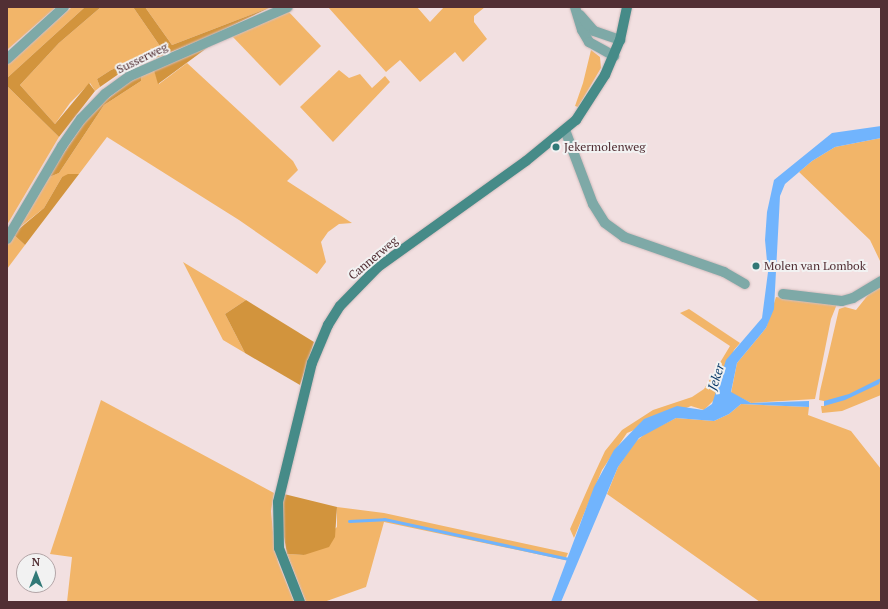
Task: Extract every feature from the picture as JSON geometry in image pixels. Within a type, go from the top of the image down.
[{"type":"main road","name":"Cannerweg","points":[[300,602],[279,548],[278,502],[312,363],[328,325],[340,306],[378,267],[526,162],[565,130],[586,108],[614,56],[620,40],[627,7]]},
{"type":"street","points":[[7,59],[64,7]]},
{"type":"street","name":"Susserweg","points":[[7,239],[62,146],[81,119],[105,94],[130,76],[288,7]]},
{"type":"street","points":[[577,10],[594,30],[620,40]]},
{"type":"street","points":[[577,10],[582,30],[590,42],[614,56]]},
{"type":"street","points":[[565,130],[593,204],[605,223],[624,237],[724,272],[745,284]]},
{"type":"street","points":[[783,294],[809,299],[844,301],[881,281]]},
{"type":"shaded area","points":[[7,7],[56,7],[7,50]]},
{"type":"shaded area","points":[[72,7],[85,7],[7,78],[7,65]]},
{"type":"shaded area","points":[[85,7],[101,7],[59,43],[20,85],[55,124],[89,83],[95,91],[59,137],[7,86],[7,78]]},
{"type":"shaded area","points":[[101,7],[133,7],[162,49],[111,70],[97,79],[100,87],[95,91],[90,83],[70,103],[55,124],[20,85],[59,43]]},
{"type":"shaded area","points":[[133,7],[145,7],[172,45],[271,7],[206,38],[123,71],[100,87],[97,79],[111,70],[162,49]]},
{"type":"shaded area","points":[[145,7],[271,7],[172,45]]},
{"type":"shaded area","points":[[328,7],[417,7],[430,22],[444,7],[485,7],[474,16],[474,22],[487,39],[463,62],[455,52],[420,82],[400,60],[386,72]]},
{"type":"shaded area","points":[[287,10],[321,46],[280,86],[231,35]]},
{"type":"shaded area","points":[[215,42],[158,84],[153,67]]},
{"type":"shaded area","points":[[591,50],[600,57],[601,68],[578,107],[575,106],[583,83]]},
{"type":"shaded area","points":[[187,63],[293,161],[298,170],[287,181],[352,223],[339,224],[328,232],[321,242],[326,262],[317,274],[239,220],[107,137],[79,174],[62,177],[44,208],[14,232],[47,178],[59,173],[104,105],[141,81],[142,72],[153,67],[159,84]]},
{"type":"shaded area","points":[[339,70],[349,78],[360,74],[372,88],[385,76],[390,82],[333,142],[300,107]]},
{"type":"shaded area","points":[[142,72],[141,81],[104,105],[59,173],[47,178],[92,111]]},
{"type":"shaded area","points":[[7,86],[59,137],[7,225]]},
{"type":"shaded area","points":[[881,138],[881,263],[870,240],[799,172],[812,161],[835,147]]},
{"type":"shaded area","points":[[68,174],[79,174],[25,245],[13,234],[44,208],[62,177]]},
{"type":"shaded area","points":[[13,234],[25,245],[7,269],[7,243]]},
{"type":"shaded area","points":[[183,262],[246,300],[225,314],[245,353],[223,340]]},
{"type":"shaded area","points":[[881,284],[881,395],[842,411],[822,413],[821,406],[824,406],[824,401],[819,400],[820,391],[839,309],[845,307],[856,310],[872,290]]},
{"type":"shaded area","points":[[776,297],[837,304],[831,319],[815,399],[751,403],[731,393],[737,363],[766,328]]},
{"type":"shaded area","points":[[246,300],[314,342],[300,385],[245,353],[225,314]]},
{"type":"shaded area","points":[[689,309],[740,343],[734,350],[715,399],[704,410],[691,406],[627,433],[602,470],[574,538],[570,529],[592,479],[605,451],[622,430],[653,410],[692,397],[704,389],[730,346],[680,313]]},
{"type":"shaded area","points":[[101,400],[274,493],[271,511],[274,543],[278,562],[294,602],[67,602],[72,557],[50,553]]},
{"type":"shaded area","points":[[741,404],[809,407],[808,415],[851,431],[881,469],[881,602],[760,602],[607,494],[618,467],[634,443],[646,433],[676,418],[714,421],[729,414]]},
{"type":"shaded area","points":[[284,494],[337,507],[335,537],[329,547],[304,555],[287,554],[281,520]]},
{"type":"shaded area","points":[[337,507],[384,513],[568,553],[565,560],[384,522],[366,587],[324,602],[306,602],[287,554],[304,555],[337,527]]},
{"type":"water","points":[[881,126],[881,138],[835,147],[812,161],[785,184],[780,196],[774,309],[766,328],[737,363],[731,392],[751,403],[809,401],[809,407],[741,404],[729,414],[714,421],[676,418],[639,438],[618,467],[561,602],[551,602],[594,487],[614,450],[644,419],[677,406],[703,410],[712,404],[726,360],[762,318],[768,272],[765,240],[767,212],[774,180],[832,133]]},
{"type":"water","points":[[881,378],[879,384],[845,400],[824,406],[824,401],[849,394]]},
{"type":"waterway","points":[[349,521],[384,519],[569,559]]},
{"type":"place","name":"Jekermolenweg","points":[[556,147]]},
{"type":"place","name":"Molen van Lombok","points":[[756,266]]},
{"type":"water label","name":"Jeker","points":[[716,377]]}]
